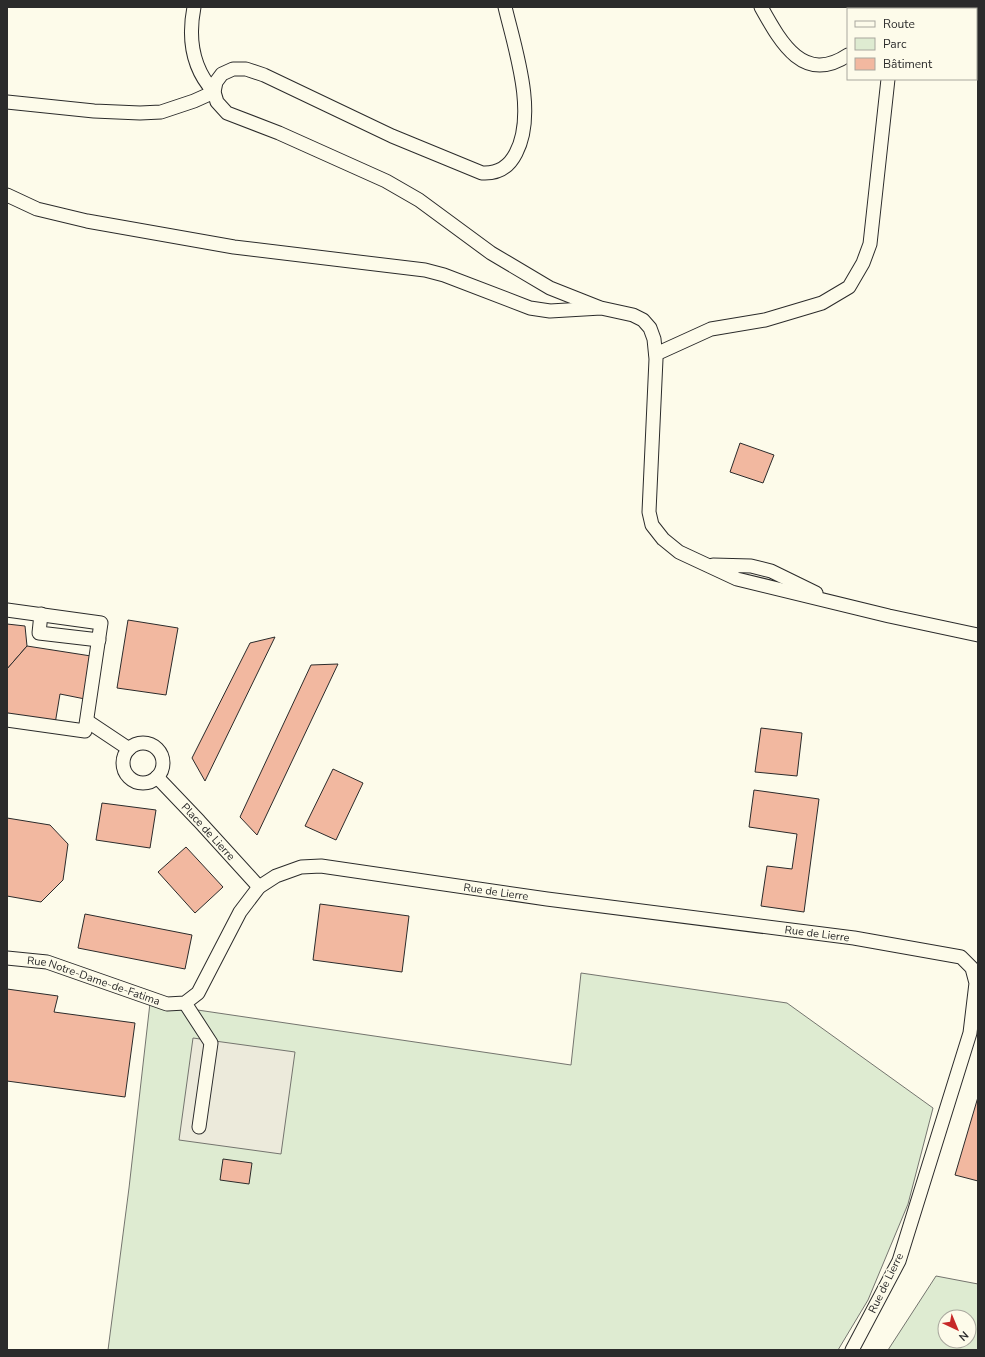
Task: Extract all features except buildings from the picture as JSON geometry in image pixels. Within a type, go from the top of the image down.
[{"type":"street","points":[[194,7],[191,36],[192,50],[201,75],[214,92],[217,102],[227,113],[239,119],[279,133],[386,181],[419,200],[491,253],[550,288],[601,308],[632,315],[643,320],[650,328],[654,339],[656,354],[655,408],[649,512],[652,526],[663,539],[679,552],[737,579],[775,589],[831,600],[889,616],[978,635]]},
{"type":"street","points":[[214,92],[216,82],[222,74],[233,69],[246,69],[298,90],[392,136],[482,173],[493,173],[503,169],[513,160],[522,142],[525,125],[526,101],[505,7]]},
{"type":"street","points":[[761,7],[779,39],[794,55],[808,62],[825,66],[847,55]]},
{"type":"street","points":[[656,354],[684,343],[711,329],[765,320],[822,304],[849,287],[864,263],[870,244],[888,80]]},
{"type":"street","points":[[7,102],[94,111],[140,113],[167,110],[194,101],[214,92]]},
{"type":"street","points":[[7,195],[38,209],[87,221],[234,247],[426,270],[444,275],[530,308],[550,311],[601,308]]},
{"type":"street","points":[[7,610],[101,623],[85,731],[7,720]]},
{"type":"street","points":[[41,614],[39,633],[99,640]]},
{"type":"street","points":[[87,721],[129,749]]},
{"type":"street","points":[[143,743],[156,748],[160,753],[163,766],[157,777],[145,783],[133,780],[128,776],[123,764],[124,758],[129,749],[137,744],[143,743]]},
{"type":"street","name":"Place de Lierre","points":[[157,777],[199,820],[259,887]]},
{"type":"street","name":"Rue de Lierre","points":[[259,887],[276,876],[301,867],[321,866],[547,899],[854,938],[961,957],[972,968],[976,983],[970,1033],[899,1261],[852,1350]]},
{"type":"street","points":[[199,1127],[211,1043],[185,1003],[198,993],[240,912],[259,887]]},
{"type":"street","name":"Rue Notre-Dame-de-Fatima","points":[[7,958],[47,962],[167,1004],[185,1003]]},
{"type":"green space","points":[[581,973],[787,1003],[933,1108],[908,1204],[868,1300],[838,1350],[108,1350],[129,1188],[150,1003],[571,1065]]},
{"type":"green space","points":[[936,1276],[978,1284],[978,1350],[888,1350]]},
{"type":"shaded area","points":[[193,1038],[295,1052],[281,1154],[179,1140]]}]
